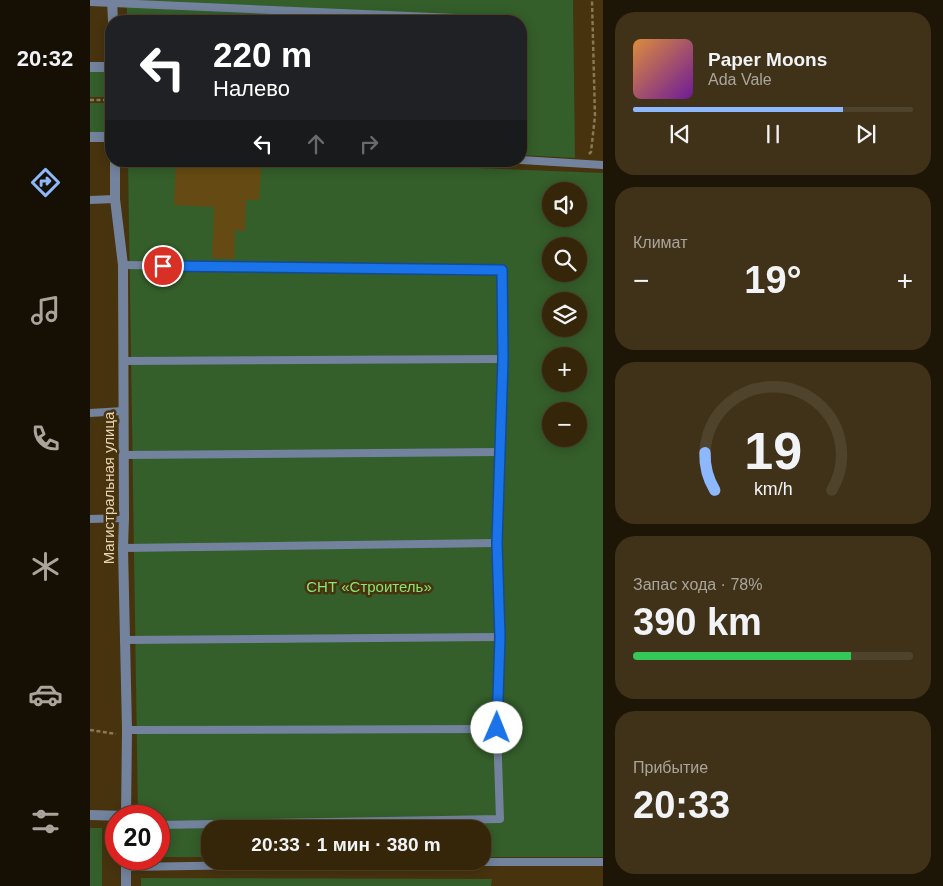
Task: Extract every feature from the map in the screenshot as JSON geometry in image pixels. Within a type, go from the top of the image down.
[{"type":"street","points":[[112,1],[113,15]]},
{"type":"street","points":[[90,67],[105,67]]},
{"type":"street","points":[[90,137],[105,137]]},
{"type":"street","name":"Магистральная улица","points":[[115,167],[114,199],[123,265],[123,548],[127,733],[126,805]]},
{"type":"street","points":[[90,815],[105,815]]},
{"type":"street","points":[[126,870],[126,886]]},
{"type":"lane","points":[[90,2],[112,1],[399,15]]},
{"type":"lane","points":[[527,160],[603,165]]},
{"type":"lane","points":[[90,200],[114,199]]},
{"type":"lane","points":[[123,265],[502,270],[503,359],[497,543],[500,637],[497,728],[500,819],[170,825]]},
{"type":"lane","points":[[123,361],[503,359]]},
{"type":"lane","points":[[90,413],[123,411]]},
{"type":"lane","points":[[123,456],[499,452]]},
{"type":"lane","points":[[90,519],[124,518]]},
{"type":"lane","points":[[123,548],[497,543]]},
{"type":"lane","points":[[124,640],[500,637]]},
{"type":"lane","points":[[127,733],[497,728]]},
{"type":"lane","points":[[170,863],[603,862]]},
{"type":"path","points":[[581,163],[591,152],[595,116],[592,0]]},
{"type":"path","points":[[90,100],[105,100]]},
{"type":"path","points":[[90,730],[127,733]]},
{"type":"green space","points":[[127,0],[573,0],[575,158],[527,155],[527,15],[127,15]]},
{"type":"green space","points":[[90,68],[105,68],[105,97],[90,97]]},
{"type":"green space","points":[[90,103],[105,103],[105,135],[90,135]]},
{"type":"green space","name":"СНТ «Строитель»","points":[[128,167],[450,167],[603,173],[603,857],[491,857],[491,820],[201,820],[201,857],[170,857],[170,805],[138,805]]},
{"type":"green space","points":[[90,828],[102,828],[102,886],[90,886]]},
{"type":"green space","points":[[141,878],[492,879],[491,886],[141,886]]},
{"type":"building","points":[[176,167],[261,167],[259,200],[246,200],[245,231],[235,230],[234,259],[212,258],[214,207],[174,205]]},
{"type":"route","points":[[163,266],[502,270],[503,359],[497,543],[500,637],[497,728]]}]
